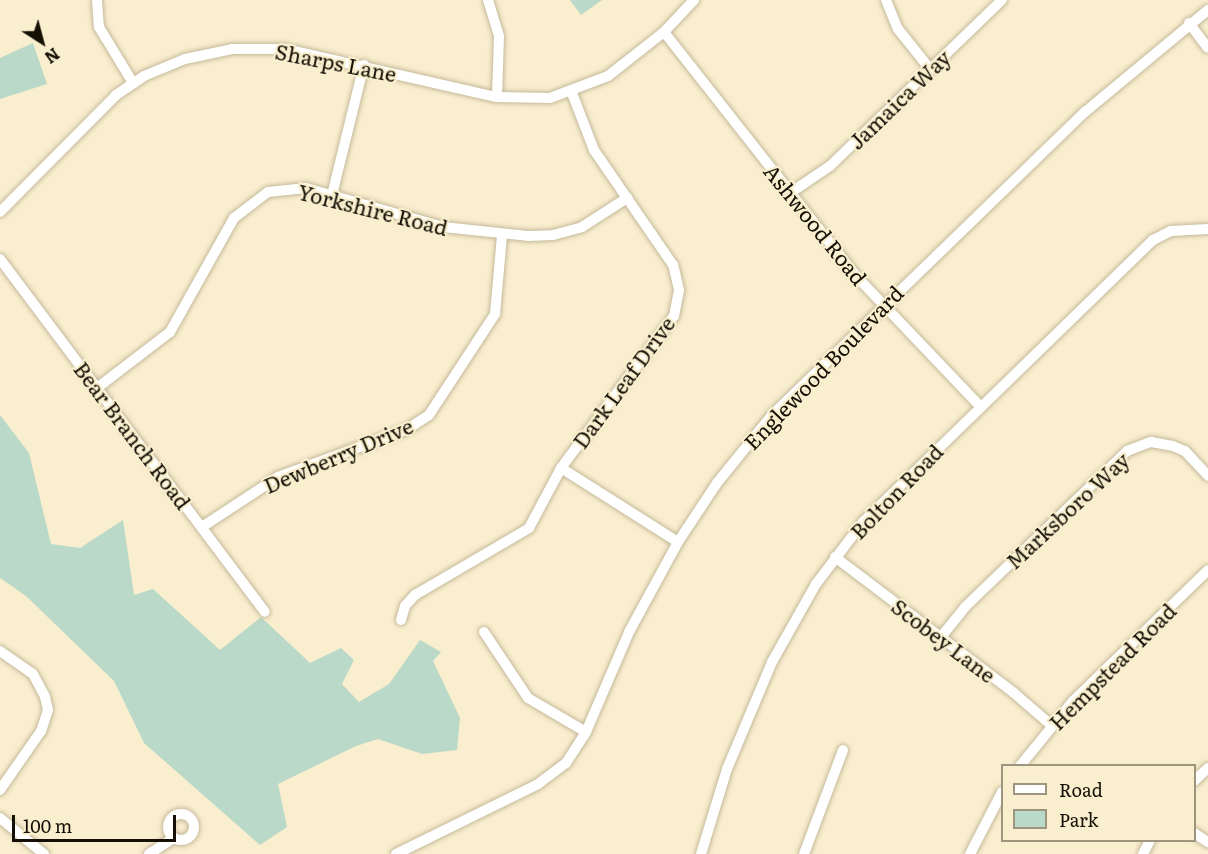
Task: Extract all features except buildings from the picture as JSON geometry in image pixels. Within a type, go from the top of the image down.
[{"type":"street","points":[[97,0],[99,27],[133,82]]},
{"type":"street","points":[[488,0],[500,36],[497,97]]},
{"type":"street","name":"Sharps Lane","points":[[0,212],[100,109],[133,82],[185,58],[232,49],[285,49],[364,65],[497,97],[530,100],[572,93],[608,76],[664,32],[694,0]]},
{"type":"street","points":[[886,0],[898,29],[930,69]]},
{"type":"street","name":"Jamaica Way","points":[[790,193],[830,166],[1002,0]]},
{"type":"street","name":"Englewood Boulevard","points":[[396,854],[545,780],[566,763],[586,732],[629,632],[678,542],[717,483],[771,415],[883,304],[1106,92],[1208,10]]},
{"type":"street","points":[[1189,23],[1208,48]]},
{"type":"street","name":"Ashwood Road","points":[[664,32],[790,193],[883,304],[980,406]]},
{"type":"street","points":[[332,195],[364,65]]},
{"type":"street","name":"Dark Leaf Drive","points":[[400,620],[405,606],[415,595],[530,528],[561,468],[668,327],[678,302],[673,265],[594,150],[572,93]]},
{"type":"street","name":"Yorkshire Road","points":[[97,388],[170,332],[244,208],[280,189],[306,188],[442,227],[502,235],[567,232],[596,220],[627,198]]},
{"type":"street","name":"Bolton Road","points":[[701,854],[727,769],[772,662],[835,557],[893,489],[1153,240],[1171,231],[1208,229]]},
{"type":"street","name":"Dewberry Drive","points":[[202,527],[278,477],[406,430],[429,415],[495,314],[502,235]]},
{"type":"street","name":"Bear Branch Road","points":[[0,259],[266,612]]},
{"type":"street","name":"Marksboro Way","points":[[941,637],[965,607],[1127,451],[1150,442],[1173,446],[1185,451],[1208,476]]},
{"type":"street","points":[[561,468],[678,542]]},
{"type":"street","name":"Scobey Lane","points":[[835,557],[941,637],[1051,725]]},
{"type":"street","name":"Hempstead Road","points":[[1021,764],[1051,725],[1208,570]]},
{"type":"street","points":[[484,632],[528,698],[586,732]]},
{"type":"street","points":[[0,651],[33,674],[45,697],[48,710],[41,731],[0,790]]},
{"type":"street","points":[[804,854],[843,750]]},
{"type":"street","points":[[1196,779],[1208,768]]},
{"type":"street","points":[[970,854],[1001,794]]},
{"type":"street","points":[[0,818],[44,854]]},
{"type":"street","points":[[149,854],[174,838]]},
{"type":"green space","points":[[570,0],[602,0],[581,15]]},
{"type":"green space","points":[[33,43],[47,84],[0,99],[0,58]]},
{"type":"green space","points":[[0,415],[29,453],[51,544],[80,548],[123,520],[134,595],[153,589],[220,650],[261,617],[310,663],[341,648],[354,660],[342,684],[359,702],[389,684],[420,640],[441,652],[433,661],[460,718],[457,750],[422,754],[378,739],[356,746],[278,784],[287,827],[260,845],[144,743],[114,681],[26,596],[0,578]]}]
